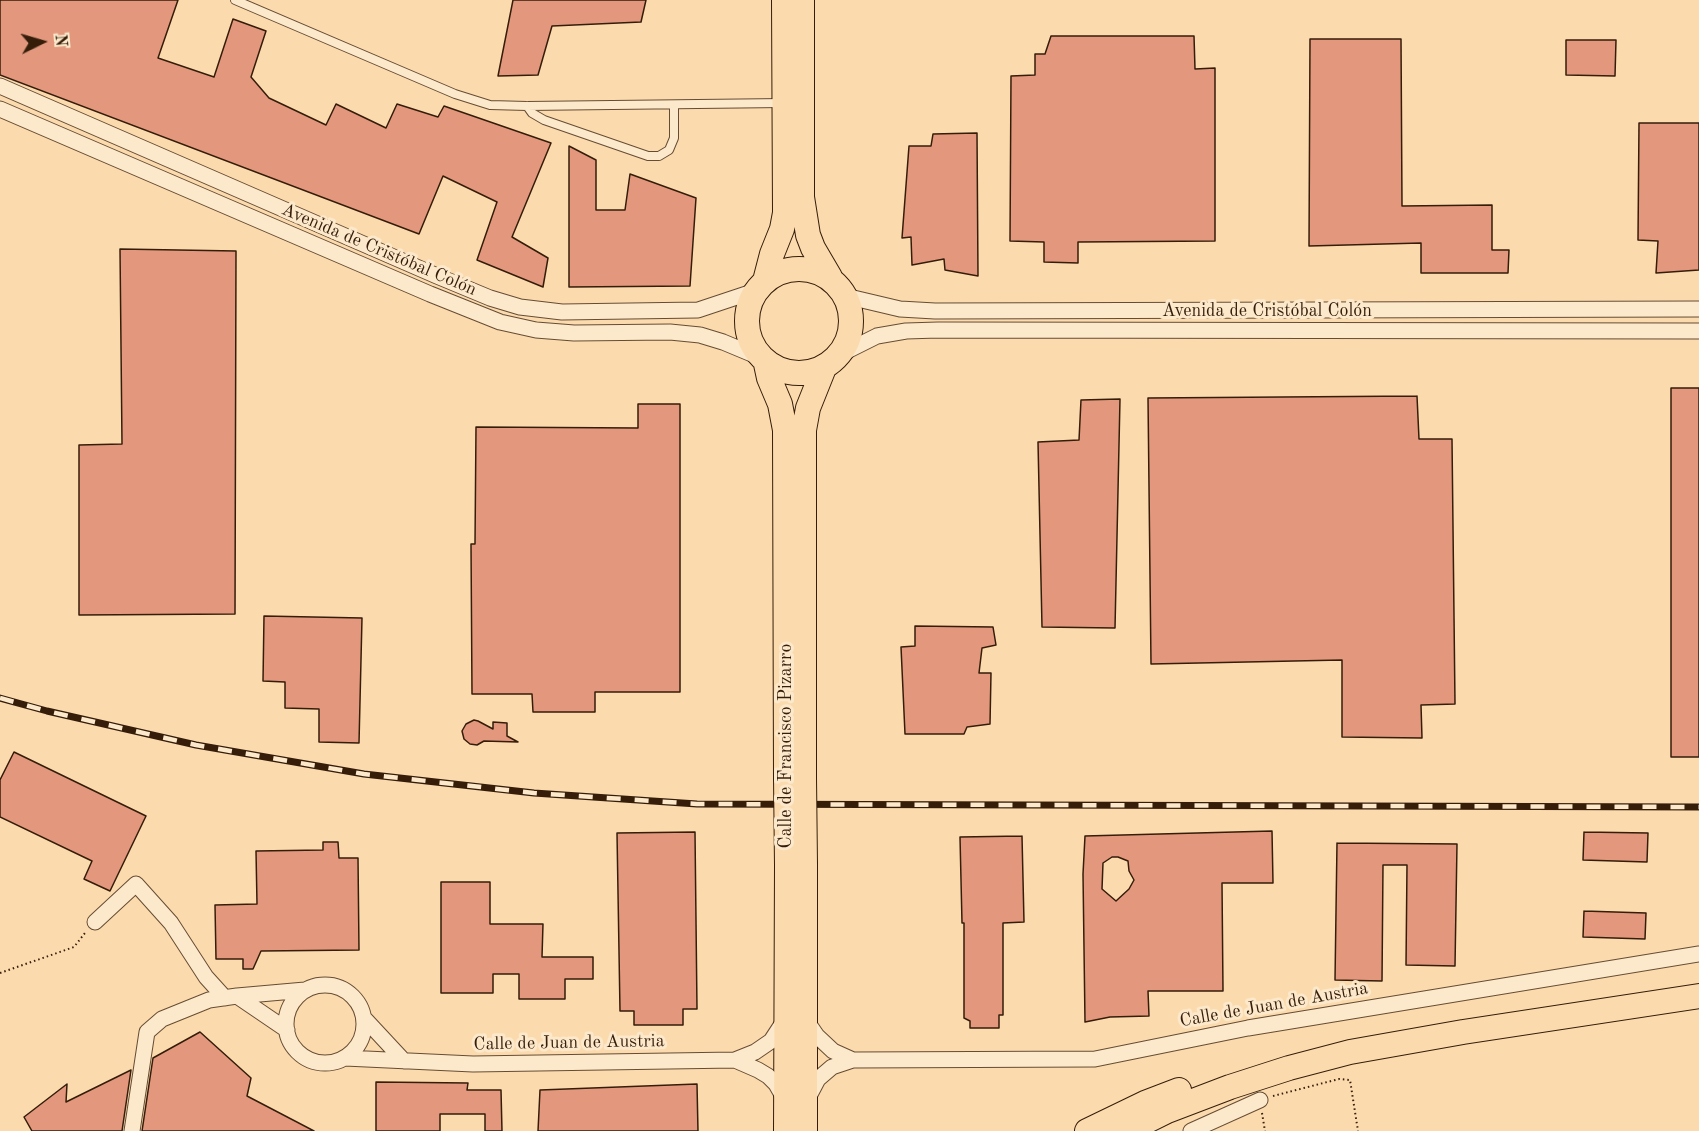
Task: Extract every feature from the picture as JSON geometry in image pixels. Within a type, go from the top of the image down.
[{"type":"main road","points":[[784,0],[785,213],[782,229],[762,285],[750,305],[748,335],[752,347],[762,361],[782,371],[811,373],[832,361],[849,329],[849,313],[845,296],[830,277],[808,235],[802,197],[802,0]]},
{"type":"main road","points":[[762,285],[775,274],[800,268],[817,270],[830,277]]},
{"type":"main road","name":"Calle de Francisco Pizarro","points":[[762,361],[780,404],[785,430],[795,777],[796,1103],[805,1131]]},
{"type":"main road","name":"Calle de Francisco Pizarro","points":[[795,777],[804,430],[808,408],[832,361]]},
{"type":"main road","points":[[1127,1131],[1230,1087],[1350,1052],[1699,996]]},
{"type":"main road","points":[[1087,1131],[1180,1089],[1250,1064],[1296,1051],[1404,1029],[1464,1032]]},
{"type":"main road","points":[[1162,1131],[1222,1102],[1272,1084],[1313,1061]]},
{"type":"main road","name":"Calle de Francisco Pizarro","points":[[786,1131],[796,1103]]},
{"type":"street","name":"Avenida de Cristóbal Colón","points":[[0,86],[437,276],[490,298],[520,307],[562,312],[698,310],[762,285]]},
{"type":"street","name":"Avenida de Cristóbal Colón","points":[[0,109],[500,322],[536,330],[574,333],[670,332],[700,335],[723,342],[762,361]]},
{"type":"street","name":"Avenida de Cristóbal Colón","points":[[845,296],[900,309],[935,311],[1699,309]]},
{"type":"street","name":"Avenida de Cristóbal Colón","points":[[832,361],[877,336],[938,330],[1699,331]]},
{"type":"street","points":[[95,922],[136,884],[171,923],[206,976],[231,997],[287,1030]]},
{"type":"street","name":"Calle de Juan de Austria","points":[[853,1060],[1095,1059],[1248,1028],[1699,954]]},
{"type":"street","points":[[132,1131],[147,1032],[162,1019],[209,1000],[305,990],[320,985],[335,986],[349,993],[359,1004],[364,1018],[363,1034],[357,1048],[345,1058],[331,1063],[315,1062],[302,1055],[292,1044],[287,1030],[287,1014],[294,1000],[305,990]]},
{"type":"street","points":[[364,1018],[404,1061]]},
{"type":"street","points":[[735,1060],[755,1052],[771,1041],[796,1018],[832,1052],[853,1060]]},
{"type":"street","name":"Calle de Juan de Austria","points":[[345,1058],[473,1064],[735,1060]]},
{"type":"street","points":[[735,1060],[768,1076],[796,1103],[832,1067],[853,1060]]},
{"type":"street","points":[[1191,1131],[1260,1100]]},
{"type":"lane","points":[[236,0],[455,94],[490,105],[784,103]]},
{"type":"lane","points":[[527,106],[532,113],[543,120],[648,156],[659,156],[669,150],[674,138],[674,105]]},
{"type":"path","points":[[0,973],[74,947],[95,922]]},
{"type":"path","points":[[1260,1100],[1339,1079],[1350,1080],[1358,1131]]},
{"type":"building","points":[[0,0],[178,0],[158,58],[214,77],[233,19],[266,31],[251,77],[269,98],[326,125],[336,104],[386,128],[397,104],[438,117],[444,106],[551,143],[512,237],[548,258],[543,287],[477,260],[497,202],[443,176],[419,234],[0,75]]},
{"type":"building","points":[[513,0],[646,0],[641,22],[552,26],[538,75],[498,76]]},
{"type":"building","points":[[1051,36],[1194,36],[1195,69],[1215,68],[1215,241],[1078,242],[1078,263],[1044,262],[1044,242],[1010,241],[1011,76],[1035,75],[1035,54],[1045,54]]},
{"type":"building","points":[[1310,39],[1401,39],[1402,206],[1492,205],[1492,250],[1509,250],[1508,273],[1421,273],[1421,243],[1309,246]]},
{"type":"building","points":[[1566,40],[1616,40],[1615,76],[1566,75]]},
{"type":"building","points":[[1639,123],[1699,123],[1699,270],[1656,273],[1658,241],[1638,240]]},
{"type":"building","points":[[977,133],[978,276],[945,270],[944,259],[912,265],[911,237],[902,238],[909,146],[931,146],[933,134]]},
{"type":"building","points":[[569,146],[596,160],[596,210],[625,210],[630,174],[696,198],[690,286],[569,287]]},
{"type":"building","points":[[120,249],[236,251],[235,614],[79,615],[79,445],[122,444]]},
{"type":"building","points":[[1671,388],[1699,388],[1699,757],[1671,757]]},
{"type":"building","points":[[1417,396],[1419,439],[1452,439],[1455,704],[1421,705],[1422,738],[1342,737],[1342,660],[1151,664],[1148,398]]},
{"type":"building","points":[[1120,399],[1115,628],[1042,627],[1038,442],[1079,440],[1081,400]]},
{"type":"building","points":[[638,404],[680,404],[680,692],[595,692],[595,712],[533,712],[532,694],[472,694],[471,544],[475,544],[476,427],[638,428]]},
{"type":"building","points":[[264,616],[362,618],[359,743],[319,742],[319,709],[285,708],[285,682],[263,681]]},
{"type":"building","points":[[915,626],[993,627],[996,645],[982,648],[979,673],[991,673],[990,724],[967,727],[964,734],[905,734],[901,647],[915,646]]},
{"type":"building","points":[[474,720],[493,729],[493,722],[507,723],[507,736],[518,742],[484,741],[477,745],[470,744],[464,739],[462,731],[466,724]]},
{"type":"building","points":[[14,752],[146,816],[110,891],[84,879],[92,861],[0,817],[0,780]]},
{"type":"building","points":[[1272,831],[1273,883],[1222,883],[1223,991],[1148,991],[1149,1016],[1110,1017],[1085,1022],[1083,874],[1085,836]],"holes":[[[1112,857],[1128,861],[1129,871],[1134,880],[1129,889],[1116,901],[1102,889],[1103,863]]]},
{"type":"building","points":[[695,832],[697,1009],[683,1009],[683,1025],[634,1025],[634,1011],[620,1011],[617,833]]},
{"type":"building","points":[[1584,832],[1648,833],[1647,862],[1583,860]]},
{"type":"building","points":[[1022,836],[1024,922],[1003,923],[1003,1015],[999,1015],[999,1028],[970,1028],[970,1021],[964,1018],[964,923],[962,923],[960,837]]},
{"type":"building","points":[[323,842],[338,842],[339,858],[358,858],[359,950],[261,951],[253,969],[243,969],[243,959],[216,959],[215,905],[257,904],[256,851],[323,850]]},
{"type":"building","points":[[1337,843],[1457,844],[1455,966],[1406,965],[1407,865],[1383,865],[1382,981],[1335,980]]},
{"type":"building","points":[[441,882],[490,882],[490,924],[543,924],[542,957],[593,957],[593,979],[565,979],[565,999],[519,999],[519,974],[493,974],[493,993],[441,993]]},
{"type":"building","points":[[1584,911],[1646,913],[1645,939],[1583,937]]},
{"type":"building","points":[[200,1032],[251,1078],[247,1096],[314,1131],[142,1131],[153,1058]]},
{"type":"building","points":[[131,1070],[122,1131],[32,1131],[24,1117],[67,1084],[66,1102]]},
{"type":"building","points":[[376,1082],[468,1083],[467,1090],[501,1090],[502,1131],[485,1131],[485,1114],[440,1114],[440,1131],[376,1131]]},
{"type":"building","points":[[697,1084],[698,1131],[538,1131],[540,1090]]},
{"type":"railway","points":[[0,698],[196,745],[364,774],[534,793],[697,804],[1699,807]]}]
